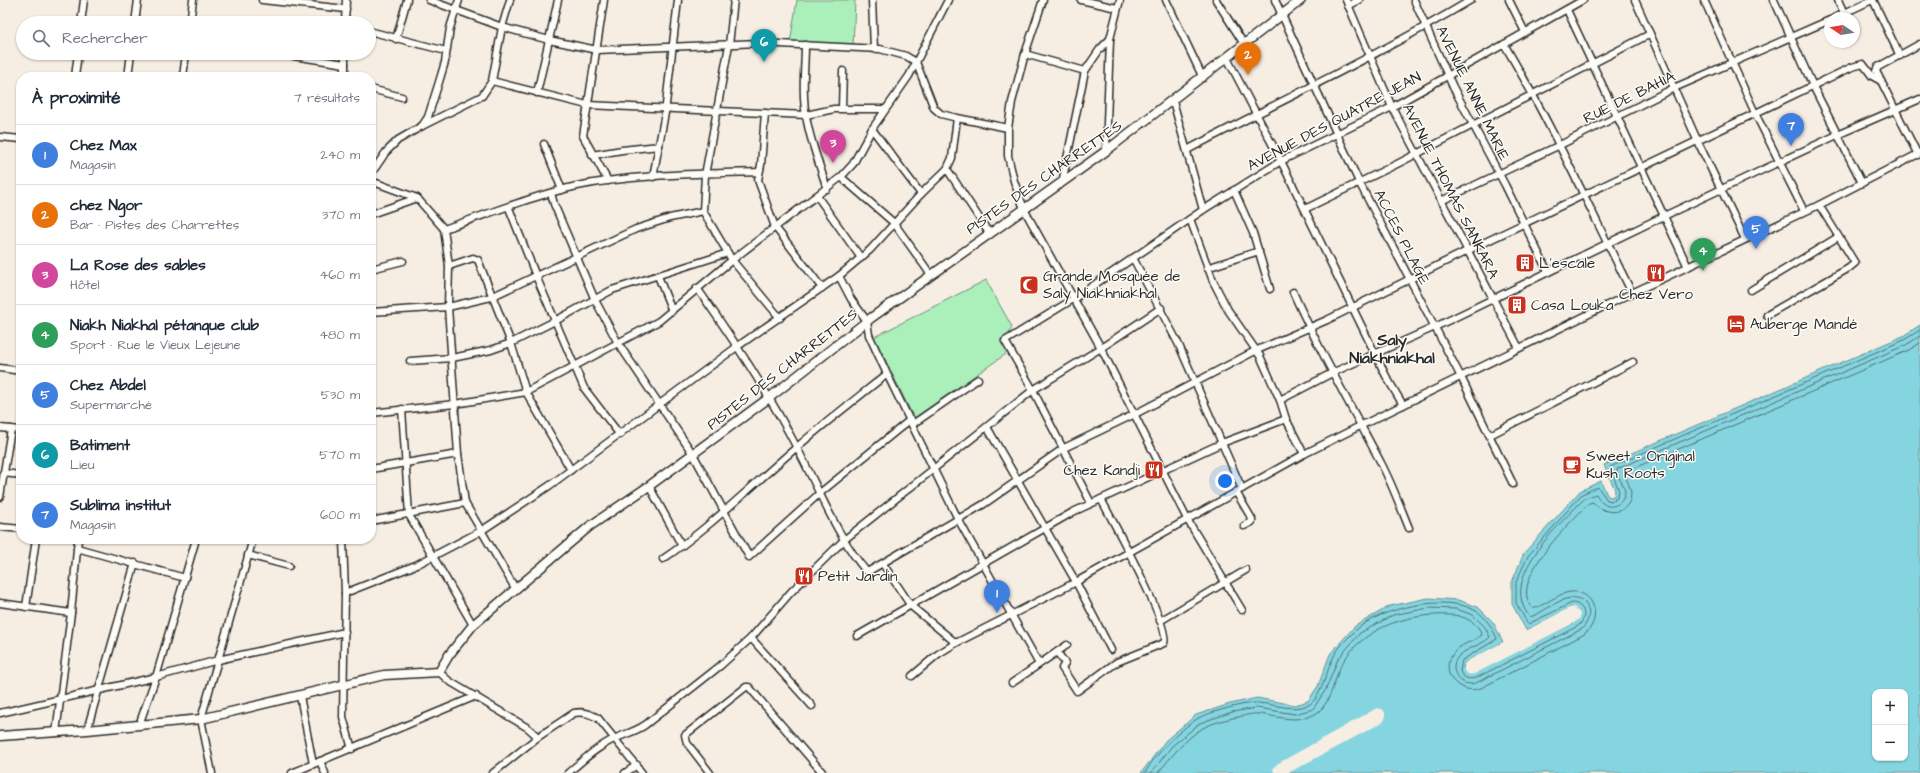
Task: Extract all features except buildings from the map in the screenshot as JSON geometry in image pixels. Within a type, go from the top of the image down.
[{"type":"main road","name":"PISTES DES CHARRETTES","points":[[439,672],[449,655],[472,625],[590,526],[649,486],[769,398],[867,321],[1062,183],[1174,101],[1301,0]]},
{"type":"main road","points":[[0,736],[56,733],[201,718],[300,696],[384,675],[439,672]]},
{"type":"street","points":[[82,16],[84,0]]},
{"type":"street","points":[[136,16],[138,0]]},
{"type":"street","points":[[191,16],[193,0]]},
{"type":"street","points":[[262,0],[346,9]]},
{"type":"street","points":[[346,0],[346,16]]},
{"type":"street","points":[[396,39],[407,0]]},
{"type":"street","points":[[429,0],[502,27],[549,40],[597,50],[728,45],[805,45],[874,48],[894,52],[916,62],[934,108],[941,114],[1008,128]]},
{"type":"street","points":[[422,126],[428,117],[443,69],[450,28],[460,0]]},
{"type":"street","points":[[376,167],[386,152],[398,140],[422,126],[453,112],[482,96],[492,81],[502,27],[510,0]]},
{"type":"street","points":[[537,93],[558,0]]},
{"type":"street","points":[[604,0],[583,136],[608,182]]},
{"type":"street","points":[[653,177],[665,108],[678,0]]},
{"type":"street","points":[[734,0],[728,45],[705,175],[703,211],[732,260],[780,318]]},
{"type":"street","points":[[872,0],[874,48]]},
{"type":"street","points":[[376,412],[455,404],[526,392],[574,365],[645,329],[672,311],[697,288],[732,260],[827,189],[853,164],[872,129],[916,62],[948,0]]},
{"type":"street","points":[[1043,0],[1025,54],[1012,102],[1008,128],[1010,169],[1024,209],[1075,298],[1187,519],[1242,610]]},
{"type":"street","points":[[1081,0],[1117,8]]},
{"type":"street","points":[[1106,151],[1110,39],[1120,0]]},
{"type":"street","points":[[1166,0],[1203,78]]},
{"type":"street","points":[[1216,0],[1244,44]]},
{"type":"street","name":"ACCES PLAGE","points":[[1275,0],[1359,182],[1461,377],[1513,484]]},
{"type":"street","points":[[1347,3],[1359,0]]},
{"type":"street","name":"AVENUE ANNE MARIE","points":[[1414,0],[1472,126],[1499,174],[1548,272]]},
{"type":"street","points":[[1187,150],[1370,57],[1426,27],[1471,0]]},
{"type":"street","points":[[1509,0],[1525,32]]},
{"type":"street","name":"AVENUE DES QUATRE JEAN","points":[[1033,390],[1007,347],[1006,340],[1075,298],[1203,210],[1281,161],[1392,107],[1583,0]]},
{"type":"street","points":[[1635,0],[1698,142],[1745,239]]},
{"type":"street","points":[[1704,0],[1755,113],[1804,211]]},
{"type":"street","points":[[1774,0],[1813,86],[1862,183]]},
{"type":"street","points":[[1838,0],[1844,12]]},
{"type":"street","points":[[1846,12],[1872,0],[1900,56]]},
{"type":"street","name":"AVENUE THOMAS SANKARA","points":[[1347,3],[1392,107],[1519,348]]},
{"type":"street","points":[[1567,10],[1688,267]]},
{"type":"street","name":"RUE DE BAHIA","points":[[1441,201],[1560,146],[1674,88],[1824,23]]},
{"type":"street","points":[[376,33],[446,51]]},
{"type":"street","points":[[1305,209],[1417,154],[1650,34]]},
{"type":"street","points":[[1062,183],[1085,71],[1100,49],[1110,39]]},
{"type":"street","points":[[1504,44],[1533,93],[1632,293]]},
{"type":"street","points":[[912,676],[938,654],[956,643],[1076,582],[1304,454],[1632,293],[1819,205],[1919,154],[1881,81],[1877,69],[1920,44]]},
{"type":"street","points":[[805,45],[804,98],[806,115],[809,131],[827,189]]},
{"type":"street","points":[[1025,54],[1085,71]]},
{"type":"street","points":[[1227,58],[1281,161],[1377,354],[1386,376],[1403,405]]},
{"type":"street","points":[[76,72],[77,60]]},
{"type":"street","points":[[129,72],[130,60]]},
{"type":"street","points":[[184,72],[185,60]]},
{"type":"street","points":[[319,60],[345,64]]},
{"type":"street","points":[[345,60],[345,72]]},
{"type":"street","points":[[697,288],[738,346],[769,398],[797,447],[844,540],[866,571],[873,570],[1018,481],[1064,448],[1135,414],[1255,352],[1309,329],[1467,251],[1698,142],[1755,113],[1862,64],[1872,76],[1881,81]]},
{"type":"street","points":[[842,108],[843,71]]},
{"type":"street","points":[[492,81],[587,105],[806,115],[822,110],[842,108],[885,109]]},
{"type":"street","points":[[376,91],[402,97]]},
{"type":"street","points":[[1280,400],[1334,372],[1435,327],[1721,189],[1837,135],[1920,99]]},
{"type":"street","points":[[1174,101],[1203,210]]},
{"type":"street","points":[[765,113],[762,165],[759,172],[760,186],[775,227],[822,288]]},
{"type":"street","points":[[345,593],[433,556],[481,531],[571,470],[738,346],[839,276],[879,241],[921,194],[947,169],[952,158],[957,118]]},
{"type":"street","points":[[872,129],[921,194]]},
{"type":"street","points":[[0,137],[16,139]]},
{"type":"street","points":[[544,144],[562,190]]},
{"type":"street","points":[[592,155],[659,146]]},
{"type":"street","points":[[947,169],[990,233]]},
{"type":"street","points":[[444,229],[562,190],[608,182],[653,177],[759,172]]},
{"type":"street","points":[[841,177],[894,223],[931,275]]},
{"type":"street","points":[[376,183],[417,198],[444,229],[449,266],[448,306],[458,454],[466,503],[515,588]]},
{"type":"street","points":[[1234,190],[1245,213],[1259,251],[1270,289]]},
{"type":"street","points":[[551,193],[554,204],[595,300],[618,343],[693,454],[749,557],[820,493],[912,422],[978,379]]},
{"type":"street","points":[[817,196],[861,258]]},
{"type":"street","points":[[376,212],[417,198]]},
{"type":"street","points":[[1767,315],[1849,268],[1855,263],[1819,205]]},
{"type":"street","points":[[509,208],[536,276],[584,388],[620,435]]},
{"type":"street","points":[[376,312],[448,306],[491,297],[577,256],[651,224],[703,211]]},
{"type":"street","points":[[1190,219],[1208,268],[1228,310],[1255,352],[1260,356],[1280,400],[1286,419],[1304,454]]},
{"type":"street","points":[[1752,290],[1838,236]]},
{"type":"street","points":[[1208,268],[1259,251]]},
{"type":"street","points":[[410,361],[452,358],[479,353],[511,343],[612,290],[728,254]]},
{"type":"street","points":[[449,266],[476,258],[511,343],[526,392],[571,470]]},
{"type":"street","points":[[1133,258],[1160,308],[1222,443],[1239,491],[1252,519],[1252,522],[1244,526]]},
{"type":"street","points":[[376,268],[403,261]]},
{"type":"street","points":[[658,276],[672,311]]},
{"type":"street","points":[[839,276],[851,299],[867,321],[869,334],[887,374],[912,422],[958,519],[1040,664]]},
{"type":"street","points":[[1293,292],[1309,329],[1334,372],[1360,426],[1382,464],[1409,528]]},
{"type":"street","points":[[568,773],[601,747],[614,739],[629,734],[645,725],[720,666],[751,638],[791,592],[844,540],[1033,390],[1101,348],[1160,308]]},
{"type":"street","points":[[1490,435],[1633,362]]},
{"type":"street","points":[[0,368],[16,370]]},
{"type":"street","points":[[663,559],[682,546],[725,511],[797,447],[887,374]]},
{"type":"street","points":[[1033,390],[1091,503]]},
{"type":"street","points":[[402,409],[409,515],[472,625]]},
{"type":"street","points":[[857,636],[1091,503],[1222,443],[1286,419]]},
{"type":"street","points":[[987,427],[1076,582],[1111,650]]},
{"type":"street","points":[[0,428],[16,430]]},
{"type":"street","points":[[0,497],[11,429]]},
{"type":"street","points":[[376,468],[458,454]]},
{"type":"street","points":[[4,473],[16,474]]},
{"type":"street","points":[[649,486],[682,546]]},
{"type":"street","points":[[1057,652],[1065,663],[1062,668],[1076,690],[1079,690],[1117,662],[1164,644],[1165,634],[1160,621],[1129,552],[1101,499]]},
{"type":"street","points":[[376,520],[466,503]]},
{"type":"street","points":[[0,527],[16,529]]},
{"type":"street","points":[[26,607],[35,544]]},
{"type":"street","points":[[56,733],[71,613],[77,544]]},
{"type":"street","points":[[140,725],[156,677],[185,578],[193,544]]},
{"type":"street","points":[[212,773],[201,718],[251,544]]},
{"type":"street","points":[[343,544],[345,632],[343,717],[352,749]]},
{"type":"street","points":[[77,548],[185,578]]},
{"type":"street","points":[[248,555],[289,566]]},
{"type":"street","points":[[87,730],[135,563]]},
{"type":"street","points":[[883,564],[911,606],[956,643]]},
{"type":"street","points":[[1160,621],[1246,570]]},
{"type":"street","points":[[0,604],[71,613]]},
{"type":"street","points":[[0,713],[156,677],[218,660],[345,632]]},
{"type":"street","points":[[751,638],[812,706]]},
{"type":"street","points":[[1012,683],[1067,645]]},
{"type":"street","points":[[439,672],[528,728],[538,737]]},
{"type":"street","points":[[710,773],[687,743],[685,735],[746,687],[749,687],[823,773]]},
{"type":"street","points":[[300,696],[313,764]]},
{"type":"street","points":[[292,773],[476,696]]},
{"type":"street","points":[[493,773],[538,737],[579,712],[591,714],[598,718],[642,773]]},
{"type":"street","points":[[320,762],[325,773]]},
{"type":"street","points":[[626,773],[636,765]]},
{"type":"green space","points":[[797,0],[855,0],[853,47],[790,43]]},
{"type":"green space","points":[[986,280],[1012,327],[1005,343],[1006,354],[914,418],[874,337]]},
{"type":"water","points":[[1920,325],[1920,773],[1141,773],[1166,740],[1196,715],[1230,704],[1257,698],[1295,705],[1308,701],[1318,686],[1330,654],[1355,626],[1390,606],[1428,598],[1458,600],[1478,607],[1493,622],[1503,642],[1465,662],[1463,667],[1469,675],[1576,622],[1580,613],[1572,607],[1526,630],[1512,604],[1512,582],[1524,553],[1580,491],[1601,481],[1607,495],[1610,497],[1614,496],[1615,490],[1604,465],[1903,336]]},
{"type":"pier","points":[[1574,607],[1580,613],[1580,618],[1576,622],[1474,674],[1469,675],[1464,671],[1464,664],[1467,661],[1505,641],[1504,644],[1468,662],[1466,665],[1466,670],[1470,673],[1473,672],[1575,620],[1578,617],[1578,613],[1576,610],[1572,609],[1527,632],[1525,631],[1569,608]]},
{"type":"pier","points":[[1377,708],[1382,709],[1385,712],[1385,719],[1383,722],[1288,773],[1274,773],[1273,768],[1277,764]]},
{"type":"place","name":"Batiment","points":[[764,62]]},
{"type":"place","name":"chez Ngor","points":[[1248,75]]},
{"type":"place","name":"Sublima institut","points":[[1791,146]]},
{"type":"place","name":"La Rose des sables","points":[[833,163]]},
{"type":"place","name":"Chez Abdel","points":[[1756,249]]},
{"type":"place","name":"L’escale","points":[[1525,263]]},
{"type":"place","name":"Niakh Niakhal pétanque club","points":[[1703,271]]},
{"type":"place","name":"Chez Vero","points":[[1656,273]]},
{"type":"place","name":"Grande Mosquée de Saly Niakhniakhal","points":[[1029,285]]},
{"type":"place","name":"Casa Louka","points":[[1517,305]]},
{"type":"place","name":"Auberge Mandé","points":[[1736,324]]},
{"type":"place","name":"Sweet - Original Kush Roots","points":[[1572,465]]},
{"type":"place","name":"Chez Kandji","points":[[1154,470]]},
{"type":"place","name":"Petit Jardin","points":[[804,576]]},
{"type":"place","name":"Chez Max","points":[[997,613]]},
{"type":"district","name":"Saly Niakhniakhal","points":[[1392,348]]}]
